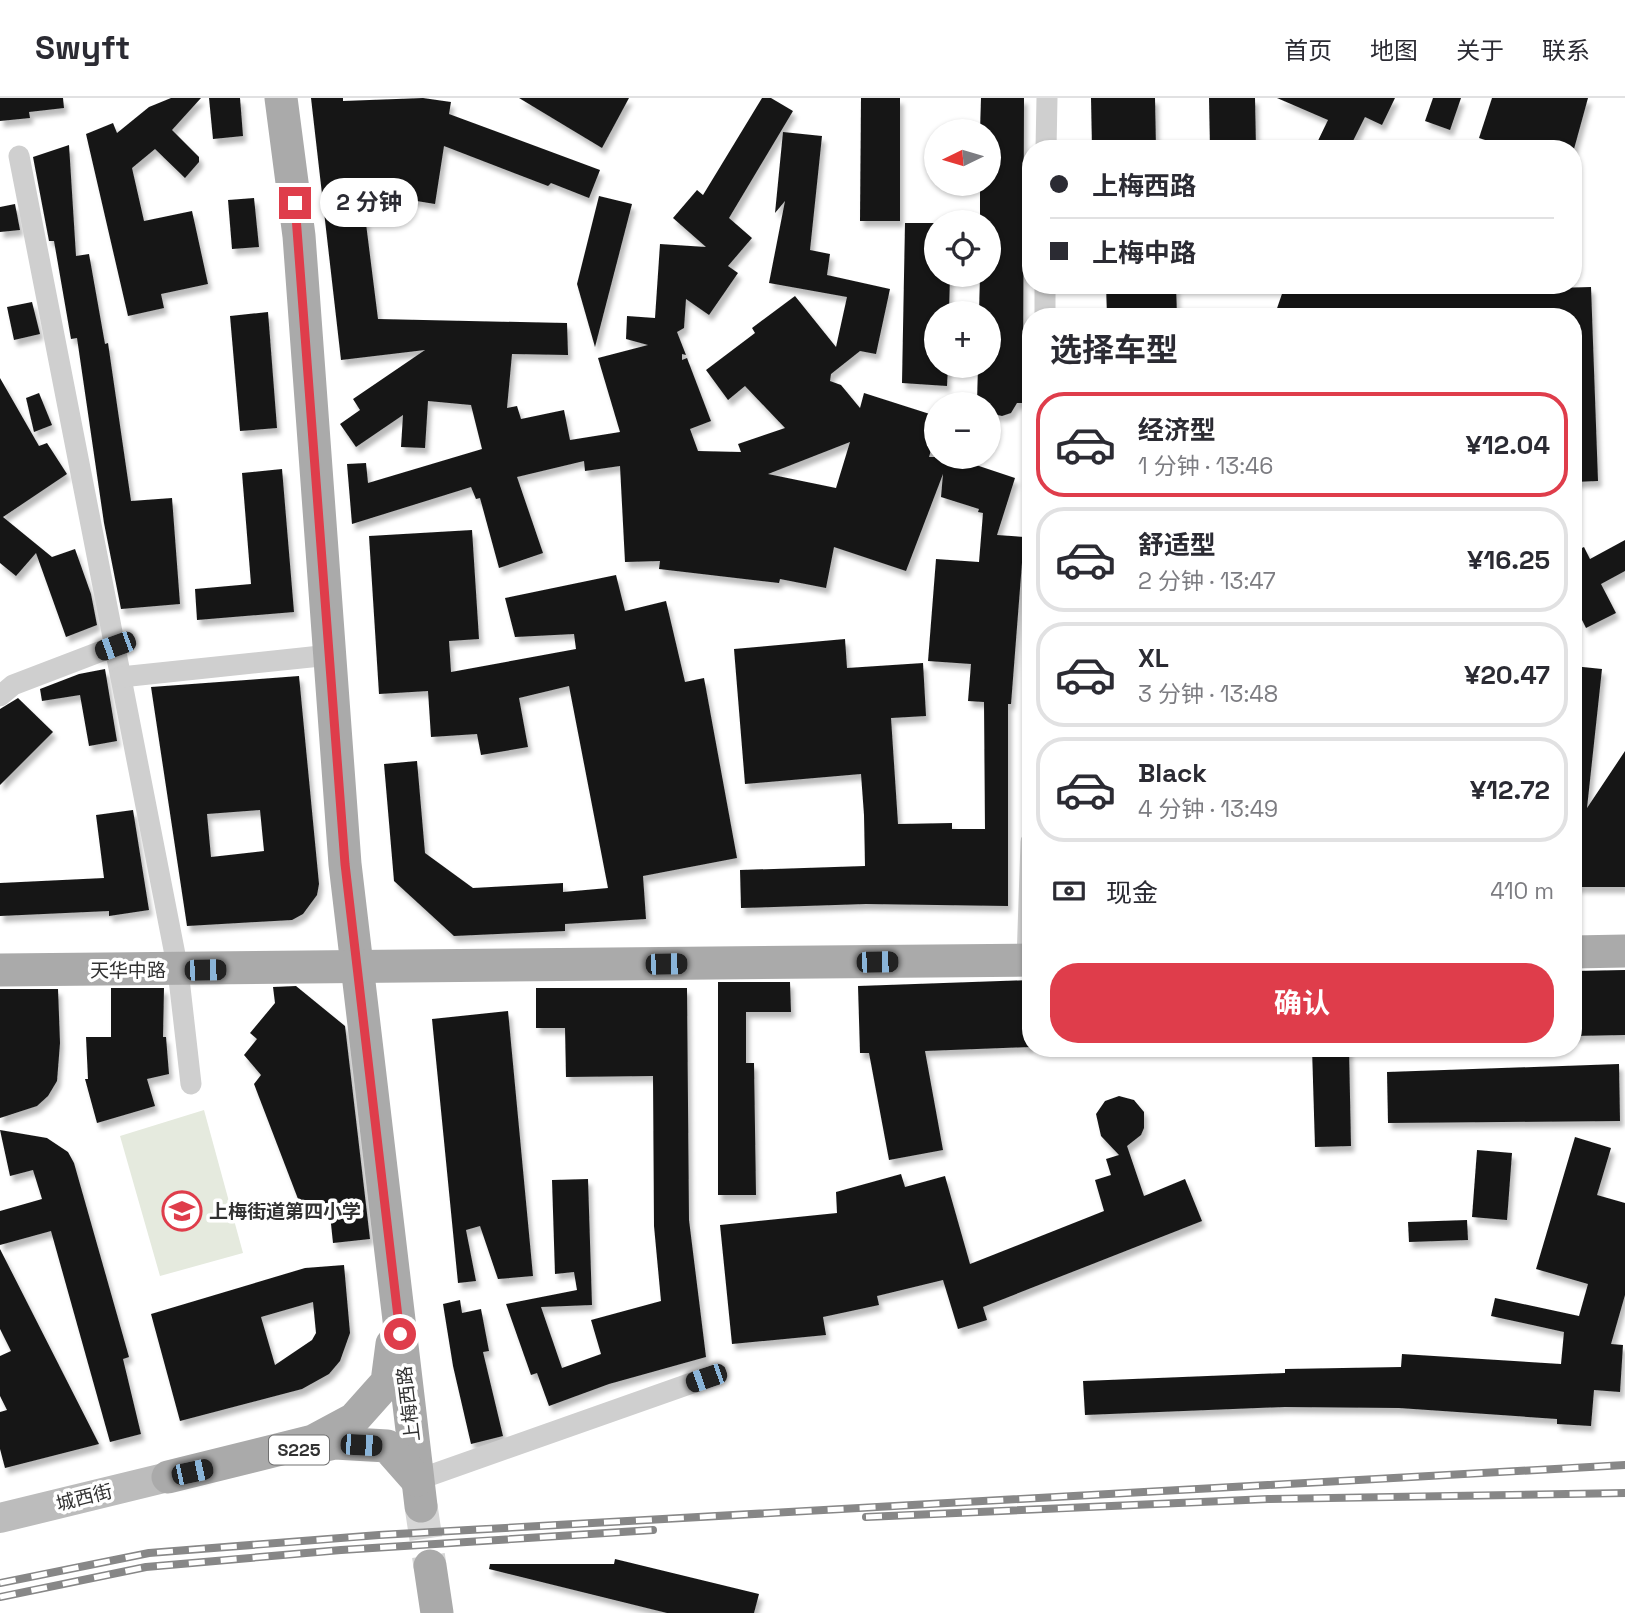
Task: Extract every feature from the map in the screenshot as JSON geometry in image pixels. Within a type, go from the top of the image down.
[{"type":"main road","points":[[264,98],[291,237]]},
{"type":"main road","points":[[281,98],[291,237]]},
{"type":"main road","name":"上梅西路","points":[[291,237],[321,656],[348,968],[397,1311],[419,1493]]},
{"type":"main road","points":[[1582,952],[1625,951]]},
{"type":"main road","name":"天华中路","points":[[0,970],[1022,960]]},
{"type":"main road","name":"城西街","points":[[0,1518],[313,1441],[354,1419],[387,1381],[397,1311]]},
{"type":"main road","name":"城西街","points":[[168,1477],[335,1443],[387,1446],[419,1493]]},
{"type":"main road","points":[[430,1566],[437,1613]]},
{"type":"street","points":[[1046,140],[1047,98]]},
{"type":"street","points":[[19,156],[178,970],[191,1084]]},
{"type":"street","points":[[0,696],[13,685],[115,646]]},
{"type":"street","points":[[121,677],[321,656]]},
{"type":"street","points":[[419,1493],[706,1378]]},
{"type":"shaded area","points":[[204,1110],[243,1253],[160,1276],[120,1136]]},
{"type":"building","points":[[0,98],[63,98],[64,108],[29,112],[30,118],[0,121]]},
{"type":"building","points":[[171,98],[201,98],[172,130],[199,157],[199,162],[185,178],[155,149],[132,168],[144,221],[192,211],[208,284],[161,294],[164,308],[128,316],[86,134],[113,123],[117,133],[149,107]]},
{"type":"building","points":[[209,98],[240,98],[243,136],[213,139]]},
{"type":"building","points":[[311,98],[343,98],[343,101],[423,98],[451,102],[449,114],[600,170],[589,198],[551,183],[548,186],[444,146],[435,204],[362,192],[378,319],[567,323],[568,355],[512,354],[507,408],[517,406],[521,419],[564,410],[570,440],[620,432],[598,358],[648,345],[626,339],[627,316],[655,318],[660,244],[706,247],[673,218],[697,190],[703,195],[762,98],[771,98],[793,111],[729,218],[752,238],[728,266],[738,273],[709,315],[686,299],[684,328],[677,332],[686,355],[682,354],[682,360],[687,358],[711,421],[690,429],[698,451],[741,452],[738,444],[785,428],[745,386],[728,400],[706,370],[755,333],[752,328],[795,296],[836,347],[847,297],[769,283],[785,201],[775,213],[783,132],[822,136],[810,250],[830,254],[827,275],[890,289],[876,354],[860,351],[831,374],[830,381],[841,385],[860,408],[864,393],[924,412],[924,469],[988,469],[1015,478],[997,535],[1022,537],[1011,704],[1008,704],[1008,906],[866,904],[741,908],[740,870],[865,866],[864,815],[861,774],[745,784],[734,649],[845,639],[847,668],[923,663],[926,716],[891,718],[898,824],[952,823],[952,829],[985,829],[984,702],[968,701],[971,664],[928,661],[936,559],[979,562],[983,513],[978,512],[979,509],[941,497],[943,474],[906,571],[834,547],[826,588],[780,579],[779,583],[659,569],[660,561],[625,562],[620,466],[585,471],[584,461],[517,477],[543,553],[499,568],[480,498],[476,499],[471,487],[352,524],[347,464],[366,463],[368,483],[482,449],[471,405],[428,401],[425,448],[401,447],[403,415],[356,447],[340,424],[360,410],[353,399],[425,350],[341,360]],"holes":[[[850,442],[836,488],[768,474]]]},
{"type":"building","points":[[519,98],[629,98],[602,148]]},
{"type":"building","points":[[861,98],[900,98],[900,221],[860,221]]},
{"type":"building","points":[[981,98],[1024,98],[1022,403],[1017,403],[1011,413],[1002,416],[1001,392],[977,392],[978,378],[1001,378],[1001,301],[979,301],[980,287],[1001,287],[1001,210],[980,210],[980,196],[1001,196],[1001,119],[980,119]]},
{"type":"building","points":[[1091,98],[1155,98],[1156,140],[1092,140]]},
{"type":"building","points":[[1209,98],[1255,98],[1256,140],[1210,140]]},
{"type":"building","points":[[1277,98],[1395,98],[1382,125],[1365,117],[1354,140],[1318,140],[1328,120]]},
{"type":"building","points":[[1433,98],[1461,98],[1450,130],[1425,121]]},
{"type":"building","points":[[1492,98],[1588,98],[1576,140],[1479,138]]},
{"type":"building","points":[[69,145],[76,256],[89,254],[105,344],[108,343],[131,501],[172,498],[180,604],[121,609],[104,523],[77,338],[71,339],[54,241],[49,241],[33,157]]},
{"type":"building","points":[[599,196],[632,204],[595,347],[577,284]]},
{"type":"building","points":[[254,198],[259,247],[232,249],[228,200]]},
{"type":"building","points":[[15,204],[20,230],[0,232],[0,207]]},
{"type":"building","points":[[905,223],[924,223],[924,287],[950,287],[949,301],[924,301],[924,378],[947,378],[947,386],[902,383]]},
{"type":"building","points":[[1582,287],[1591,287],[1598,481],[1582,482],[1582,308],[1277,308],[1282,294],[1582,294]]},
{"type":"building","points":[[1106,294],[1176,294],[1177,308],[1107,308]]},
{"type":"building","points":[[32,302],[40,334],[14,340],[7,307]]},
{"type":"building","points":[[268,312],[277,428],[240,431],[230,316]]},
{"type":"building","points":[[0,378],[39,446],[47,443],[67,474],[3,517],[52,557],[75,549],[91,594],[97,625],[66,637],[36,553],[16,576],[0,563]]},
{"type":"building","points":[[39,393],[52,425],[34,432],[26,398]]},
{"type":"building","points":[[282,469],[294,612],[197,620],[195,589],[251,584],[242,473]]},
{"type":"building","points":[[472,530],[479,639],[449,641],[451,672],[576,649],[574,634],[515,637],[505,598],[616,575],[625,611],[666,601],[685,682],[704,678],[737,858],[643,876],[646,919],[565,924],[565,931],[454,936],[394,881],[384,764],[417,761],[425,853],[473,888],[563,883],[563,892],[608,888],[569,686],[519,698],[528,747],[481,755],[477,734],[431,737],[428,691],[379,694],[369,536]]},
{"type":"building","points":[[1625,540],[1625,571],[1601,584],[1616,613],[1586,628],[1582,620],[1582,548],[1584,547],[1590,559]]},
{"type":"building","points":[[1582,667],[1602,669],[1587,808],[1625,751],[1625,887],[1582,887]]},
{"type":"building","points":[[105,669],[117,741],[89,746],[80,695],[42,701],[40,689],[79,674]]},
{"type":"building","points":[[299,676],[319,884],[317,895],[303,914],[292,920],[187,926],[151,687]],"holes":[[[260,810],[264,851],[211,857],[207,814]]]},
{"type":"building","points":[[18,698],[53,732],[0,785],[0,709]]},
{"type":"building","points":[[133,810],[149,910],[109,916],[109,911],[0,916],[0,883],[104,878],[96,815]]},
{"type":"building","points":[[1625,970],[1625,1035],[1582,1036],[1582,971]]},
{"type":"building","points":[[1022,980],[1022,1047],[925,1051],[943,1150],[889,1160],[869,1053],[860,1053],[858,986]]},
{"type":"building","points":[[718,982],[790,982],[791,1012],[746,1012],[746,1063],[754,1063],[756,1195],[718,1195]]},
{"type":"building","points":[[296,986],[345,1026],[370,1239],[333,1243],[329,1205],[303,1212],[254,1084],[261,1075],[244,1055],[257,1039],[250,1033],[275,1003],[273,987]]},
{"type":"building","points":[[111,988],[164,988],[163,1037],[166,1037],[169,1074],[147,1079],[155,1106],[97,1123],[85,1079],[88,1079],[86,1037],[111,1037]]},
{"type":"building","points":[[536,988],[687,988],[689,1220],[706,1357],[609,1384],[549,1406],[537,1373],[531,1375],[506,1304],[577,1290],[574,1272],[555,1274],[552,1180],[588,1179],[592,1305],[541,1307],[562,1368],[601,1354],[591,1320],[661,1301],[654,1226],[653,1076],[566,1077],[565,1028],[536,1028]]},
{"type":"building","points":[[0,989],[58,989],[60,1043],[57,1081],[48,1096],[37,1106],[0,1118]]},
{"type":"building","points":[[508,1011],[533,1276],[498,1279],[480,1226],[466,1230],[476,1281],[458,1283],[432,1019]]},
{"type":"building","points":[[1312,1057],[1349,1057],[1351,1146],[1315,1147]]},
{"type":"building","points":[[1619,1064],[1620,1121],[1388,1123],[1387,1072]]},
{"type":"building","points":[[1119,1096],[1134,1100],[1144,1112],[1141,1135],[1127,1146],[1144,1196],[1185,1179],[1202,1221],[983,1307],[987,1320],[958,1329],[943,1280],[877,1296],[879,1305],[823,1317],[826,1335],[732,1344],[720,1225],[837,1213],[836,1192],[901,1174],[905,1187],[945,1176],[970,1264],[1104,1211],[1095,1180],[1111,1175],[1106,1159],[1119,1155],[1101,1136],[1096,1114],[1105,1101]]},
{"type":"building","points":[[0,1130],[47,1138],[68,1152],[74,1163],[129,1357],[123,1359],[141,1434],[110,1442],[51,1231],[0,1245],[0,1211],[42,1199],[33,1170],[10,1176]]},
{"type":"building","points":[[1575,1137],[1611,1148],[1597,1195],[1625,1203],[1625,1295],[1611,1344],[1623,1345],[1620,1392],[1594,1390],[1591,1426],[1557,1424],[1557,1419],[1399,1408],[1285,1407],[1085,1415],[1083,1381],[1285,1373],[1285,1369],[1401,1367],[1402,1354],[1561,1364],[1564,1332],[1491,1316],[1495,1298],[1579,1316],[1588,1284],[1536,1269]]},
{"type":"building","points":[[1477,1150],[1512,1153],[1507,1220],[1472,1217]]},
{"type":"building","points":[[1467,1220],[1468,1240],[1409,1242],[1408,1222]]},
{"type":"building","points":[[0,1249],[99,1444],[5,1468],[0,1449],[0,1412],[7,1410],[0,1396],[0,1356],[11,1351],[0,1329]]},
{"type":"building","points":[[344,1265],[350,1333],[340,1361],[329,1374],[302,1389],[180,1421],[151,1314],[305,1268]],"holes":[[[313,1302],[316,1333],[312,1340],[275,1365],[261,1317]]]},
{"type":"building","points":[[460,1300],[462,1313],[481,1309],[489,1351],[483,1352],[503,1436],[471,1444],[453,1366],[443,1304]]},
{"type":"building","points":[[615,1559],[759,1594],[754,1613],[667,1613],[489,1569],[490,1564],[614,1564]]},
{"type":"tunnel","points":[[421,1506],[430,1566]]},
{"type":"railway","points":[[0,1583],[149,1553],[379,1535],[1625,1465]]},
{"type":"railway","points":[[866,1517],[1268,1499],[1625,1493]]},
{"type":"railway","points":[[0,1597],[146,1567],[341,1550],[653,1530]]},
{"type":"place","name":"上梅街道第四小学","points":[[182,1211]]},
{"type":"route","points":[[295,203],[345,864],[400,1334]]}]
